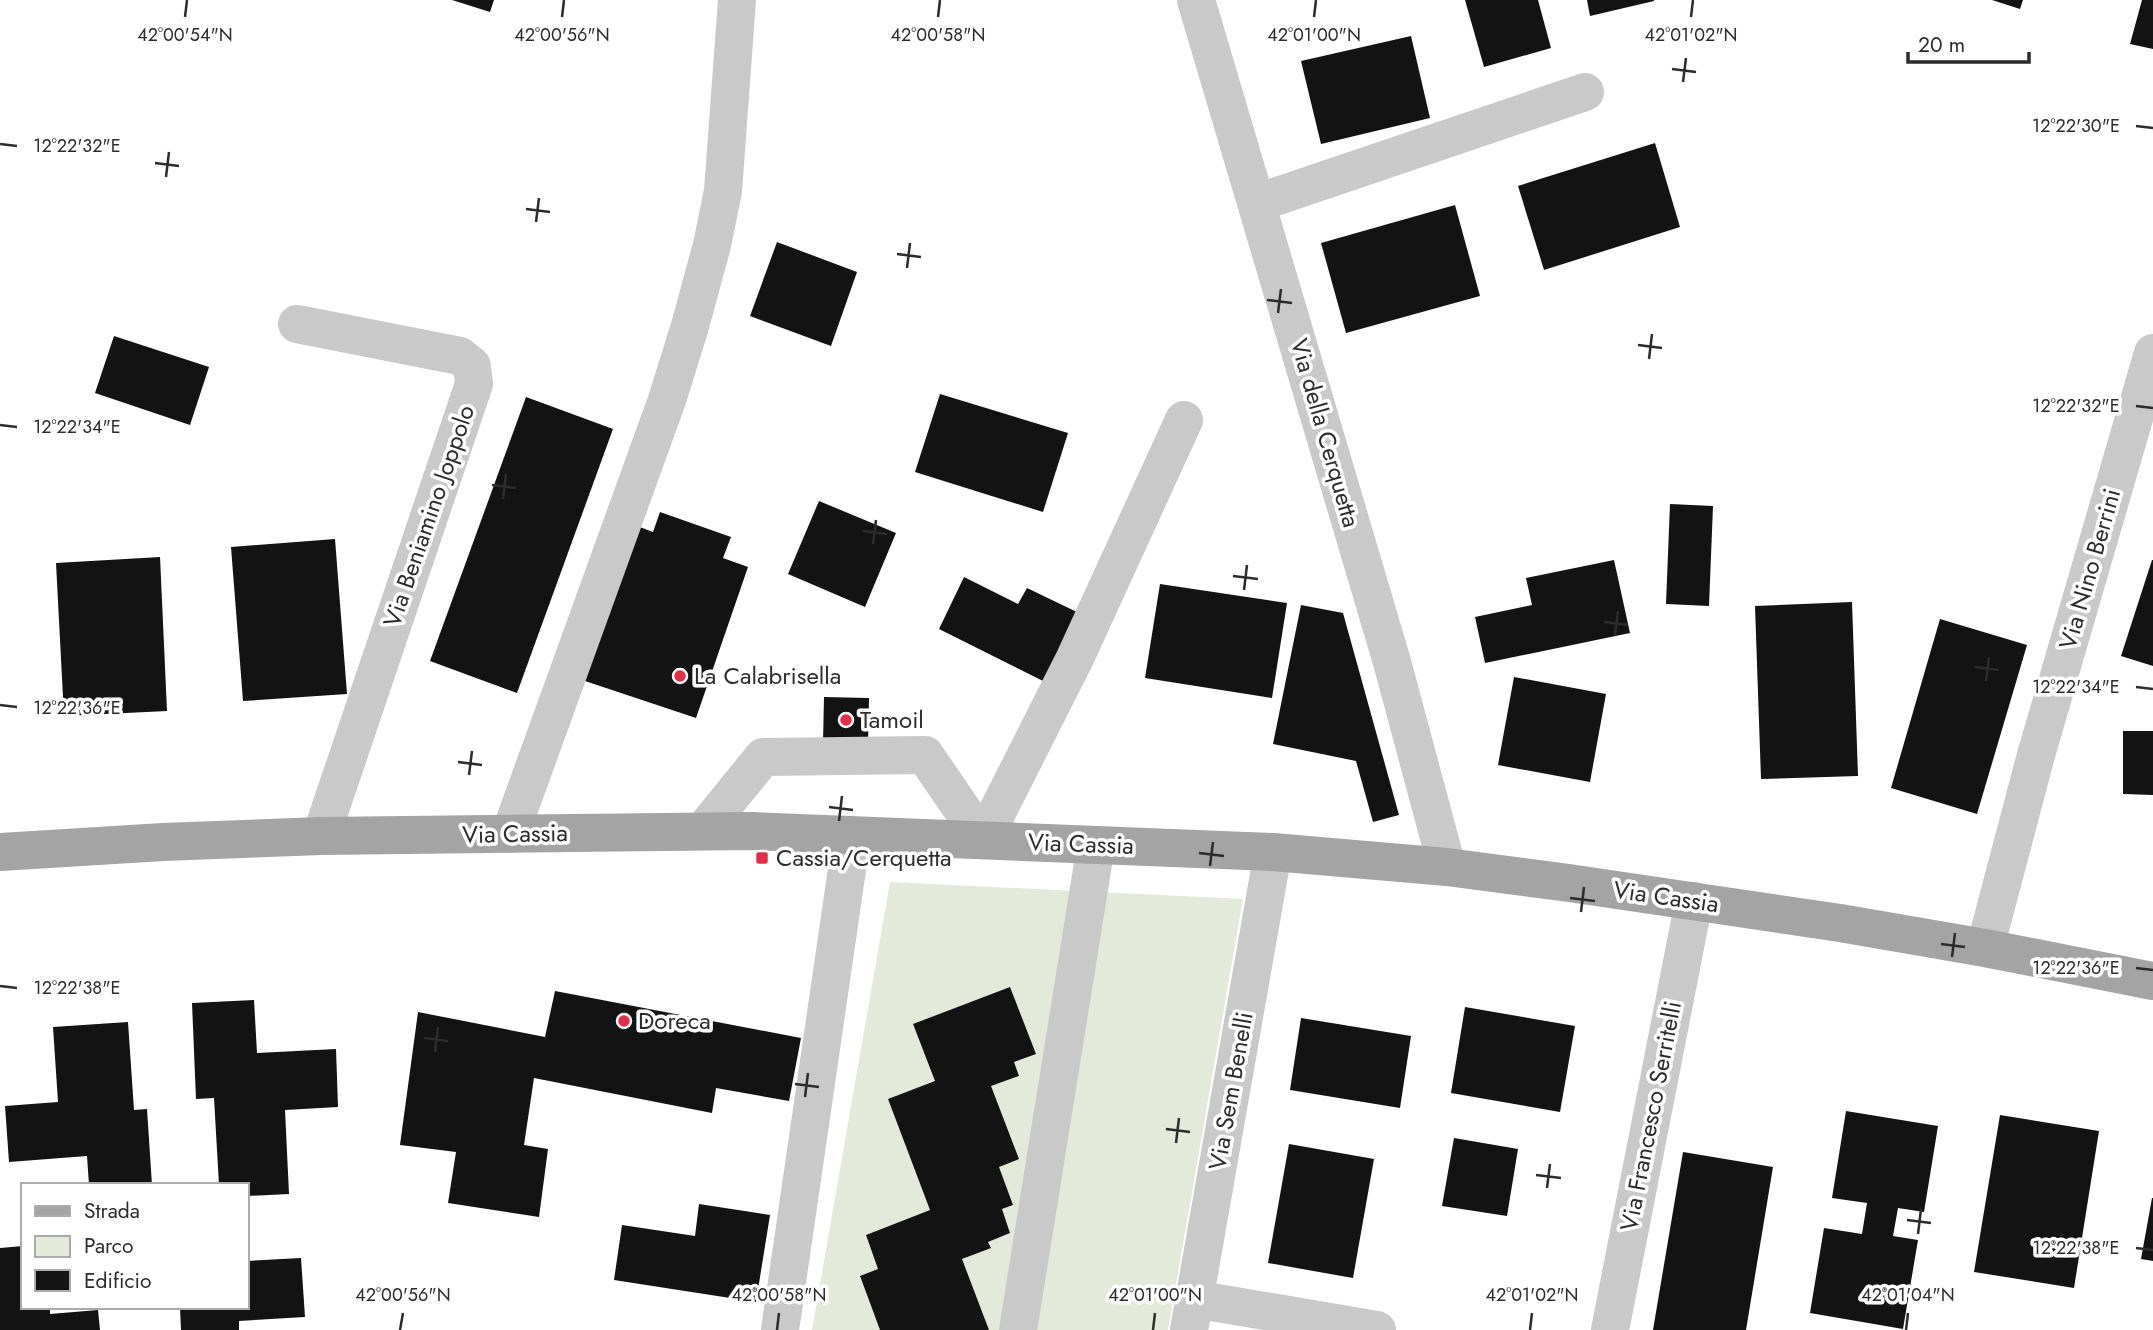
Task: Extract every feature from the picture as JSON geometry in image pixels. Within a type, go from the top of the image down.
[{"type":"main road","name":"Via Cassia","points":[[0,852],[321,836],[703,831],[1273,852],[1447,867],[1694,901],[1985,948],[2153,981]]},
{"type":"street","points":[[510,834],[667,400],[712,245],[723,191],[737,0]]},
{"type":"street","name":"Via della Cerquetta","points":[[1196,0],[1392,662],[1447,867]]},
{"type":"street","points":[[1257,203],[1584,92]]},
{"type":"street","name":"Via Beniamino Joppolo","points":[[297,324],[460,356],[472,366],[474,384],[321,836]]},
{"type":"street","name":"Via Nino Berrini","points":[[1985,948],[2036,755],[2153,354]]},
{"type":"street","points":[[703,831],[763,757],[925,755],[983,840],[1075,658],[1184,420]]},
{"type":"street","points":[[780,1330],[852,835]]},
{"type":"street","points":[[1018,1330],[1096,845]]},
{"type":"street","name":"Via Sem Benelli","points":[[1192,1314],[1273,852]]},
{"type":"street","name":"Via Francesco Serritelli","points":[[1610,1330],[1694,901]]},
{"type":"street","points":[[1192,1314],[1377,1330]]},
{"type":"green space","points":[[890,882],[1243,899],[1168,1330],[989,1330],[962,1259],[991,1247],[988,1242],[1010,1233],[1002,1209],[1013,1205],[999,1167],[991,1086],[1019,1076],[1014,1062],[1035,1054],[1010,987],[913,1024],[935,1081],[888,1099],[930,1210],[866,1235],[878,1269],[860,1277],[880,1330],[812,1330]]},
{"type":"building","points":[[452,0],[494,0],[490,12]]},
{"type":"building","points":[[1465,0],[1538,0],[1551,48],[1484,67]]},
{"type":"building","points":[[1587,0],[1654,0],[1654,1],[1590,16]]},
{"type":"building","points":[[1992,0],[2023,0],[2020,9]]},
{"type":"building","points":[[2142,0],[2153,0],[2153,49],[2130,44]]},
{"type":"building","points":[[1411,36],[1430,118],[1321,144],[1301,61]]},
{"type":"building","points":[[1655,143],[1680,227],[1544,270],[1518,186]]},
{"type":"building","points":[[1455,205],[1480,296],[1346,333],[1321,243]]},
{"type":"building","points":[[777,242],[857,272],[831,346],[750,316]]},
{"type":"building","points":[[114,336],[209,367],[190,425],[95,393]]},
{"type":"building","points":[[940,394],[1068,433],[1043,512],[915,472]]},
{"type":"building","points":[[526,397],[613,429],[517,693],[430,661]]},
{"type":"building","points":[[819,501],[896,533],[865,607],[788,574]]},
{"type":"building","points":[[1670,504],[1713,506],[1709,606],[1666,604]]},
{"type":"building","points":[[660,512],[731,537],[723,558],[748,567],[696,718],[576,678],[629,523],[653,532]]},
{"type":"building","points":[[335,539],[347,694],[243,701],[231,547]]},
{"type":"building","points":[[160,557],[167,711],[64,716],[56,563]]},
{"type":"building","points":[[1614,560],[1630,633],[1485,663],[1475,617],[1532,605],[1526,578]]},
{"type":"building","points":[[2153,560],[2153,666],[2121,656]]},
{"type":"building","points":[[964,577],[1018,604],[1027,588],[1081,614],[1047,683],[939,629]]},
{"type":"building","points":[[1160,584],[1287,603],[1272,698],[1145,678]]},
{"type":"building","points":[[1852,602],[1858,776],[1761,779],[1755,606]]},
{"type":"building","points":[[1301,605],[1343,613],[1399,815],[1373,822],[1356,761],[1273,744]]},
{"type":"building","points":[[1940,619],[2027,645],[1977,814],[1891,788]]},
{"type":"building","points":[[1514,677],[1606,694],[1590,782],[1498,765]]},
{"type":"building","name":"Tamoil","points":[[824,697],[869,698],[868,744],[823,743]]},
{"type":"building","points":[[2123,731],[2153,731],[2153,795],[2123,794]]},
{"type":"building","points":[[1010,987],[1036,1054],[1014,1062],[1019,1076],[991,1086],[1019,1159],[999,1167],[1013,1205],[1002,1209],[1010,1233],[988,1242],[991,1248],[962,1259],[989,1330],[880,1330],[860,1276],[878,1269],[866,1235],[930,1210],[888,1099],[935,1081],[913,1024]]},
{"type":"building","points":[[555,991],[801,1038],[789,1101],[716,1088],[712,1113],[534,1078],[524,1145],[548,1149],[539,1217],[448,1203],[456,1152],[400,1145],[418,1012],[545,1037]]},
{"type":"building","points":[[254,1000],[257,1053],[336,1049],[338,1107],[285,1110],[289,1194],[248,1196],[248,1183],[219,1183],[214,1098],[196,1099],[192,1003]]},
{"type":"building","points":[[1465,1007],[1575,1026],[1560,1112],[1451,1093]]},
{"type":"building","points":[[1301,1018],[1411,1036],[1400,1108],[1290,1090]]},
{"type":"building","points":[[128,1022],[134,1110],[147,1109],[152,1183],[89,1183],[87,1156],[9,1162],[5,1106],[58,1102],[53,1027]]},
{"type":"building","points":[[1846,1111],[1938,1126],[1924,1212],[1898,1208],[1893,1236],[1918,1240],[1903,1329],[1810,1313],[1824,1228],[1862,1234],[1867,1203],[1832,1198]]},
{"type":"building","points":[[2000,1115],[2099,1131],[2074,1288],[1974,1272]]},
{"type":"building","points":[[1454,1138],[1518,1149],[1507,1216],[1442,1206]]},
{"type":"building","points":[[1289,1144],[1374,1159],[1353,1278],[1268,1263]]},
{"type":"building","points":[[1683,1152],[1773,1167],[1746,1330],[1653,1330]]},
{"type":"building","points":[[2153,1198],[2153,1261],[2141,1259]]},
{"type":"building","points":[[699,1204],[770,1215],[756,1302],[614,1280],[622,1225],[695,1236]]},
{"type":"building","points":[[21,1246],[21,1309],[50,1309],[50,1314],[98,1310],[100,1330],[0,1330],[0,1248]]},
{"type":"building","points":[[301,1258],[305,1317],[239,1321],[239,1330],[181,1330],[180,1309],[248,1309],[248,1261]]},
{"type":"place","name":"La Calabrisella","points":[[680,676]]},
{"type":"place","name":"Tamoil","points":[[846,720]]},
{"type":"place","name":"Cassia/Cerquetta","points":[[762,858]]},
{"type":"place","name":"Doreca","points":[[624,1021]]}]
